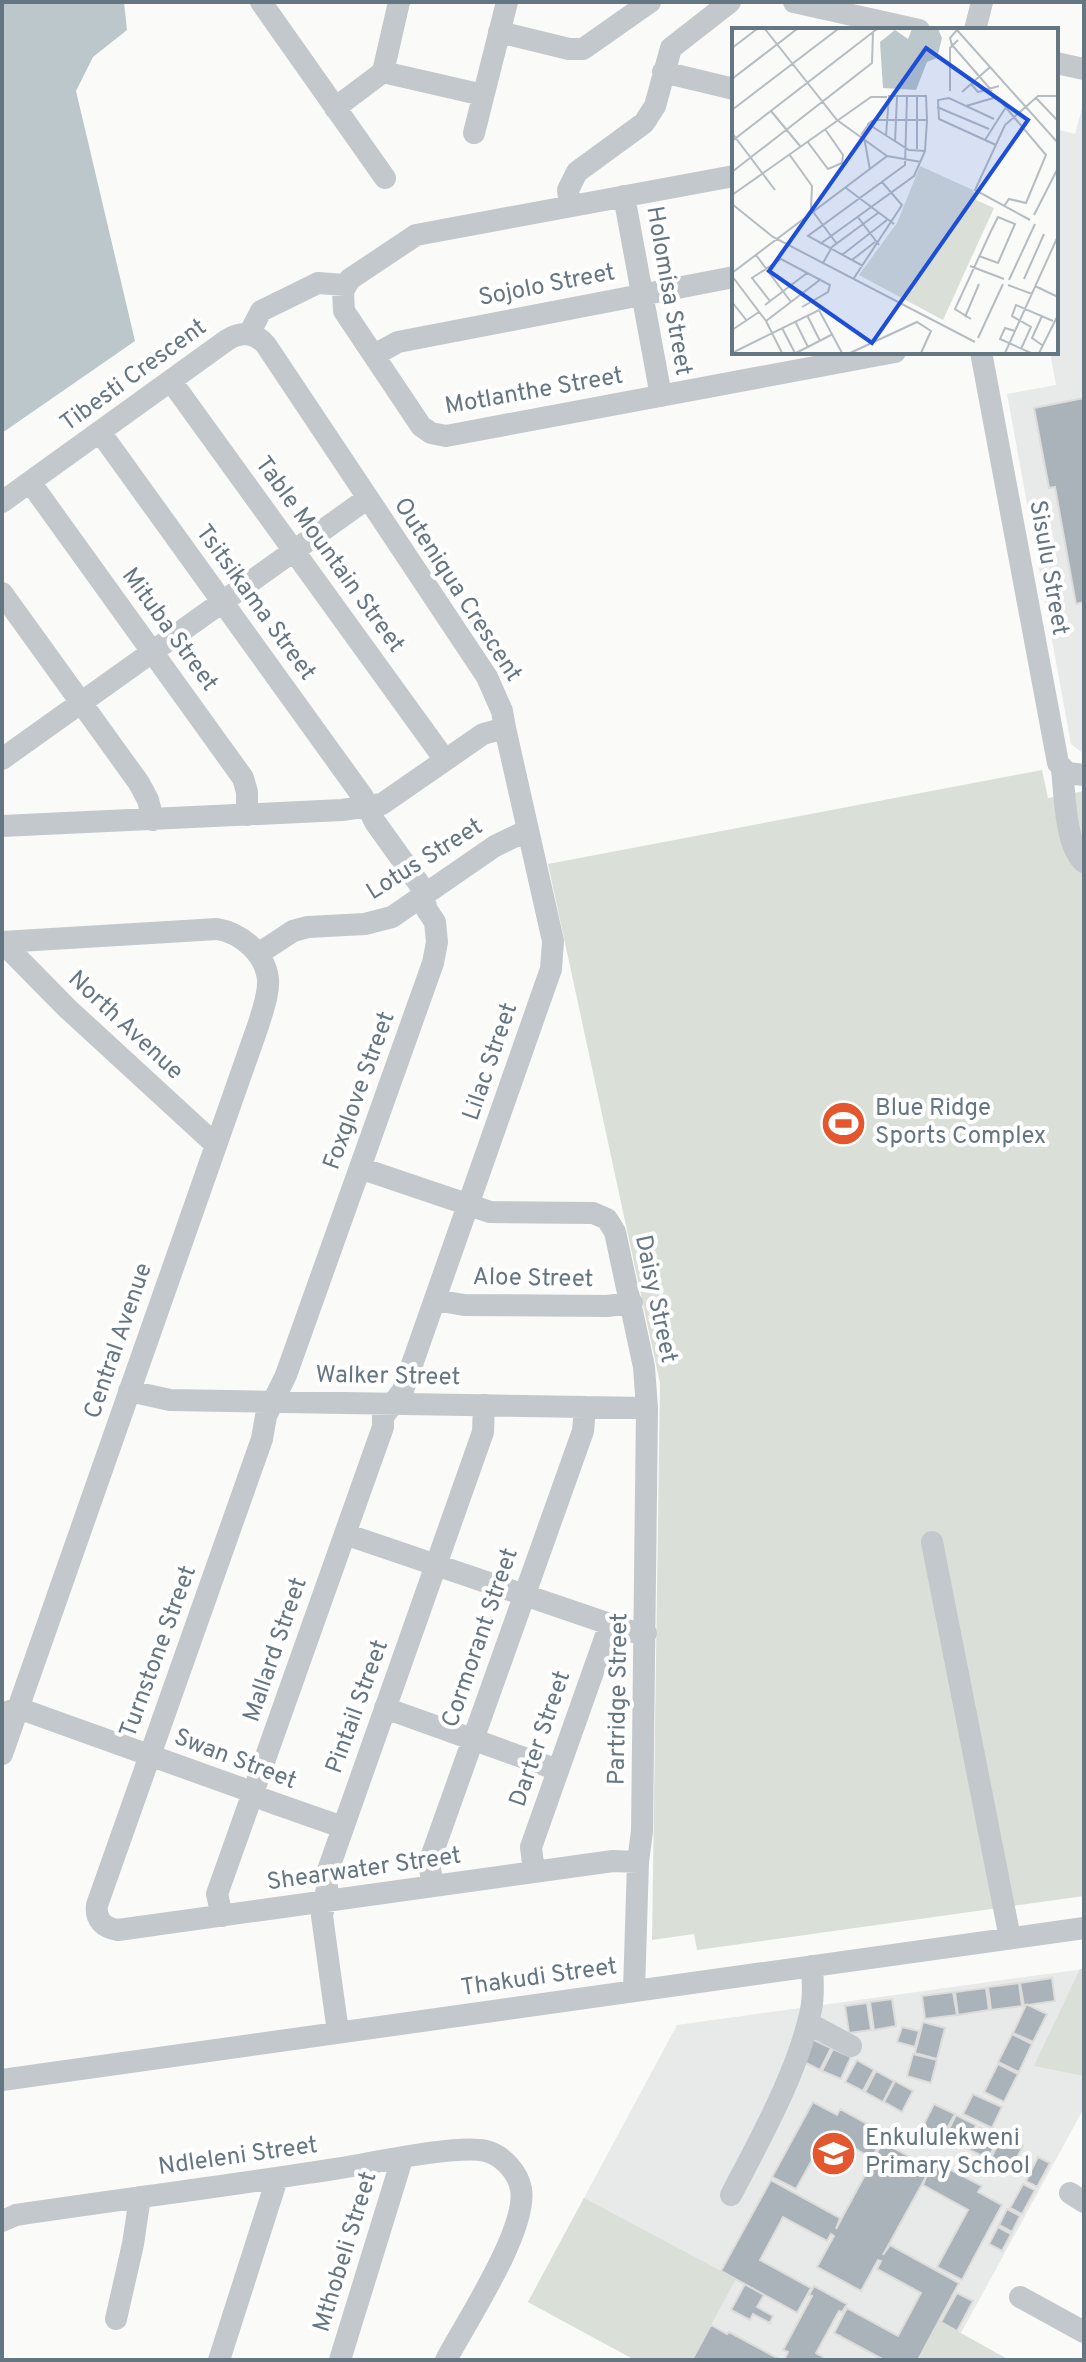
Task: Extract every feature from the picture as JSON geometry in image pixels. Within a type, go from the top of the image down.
[{"type":"street","points":[[261,2],[385,178]]},
{"type":"street","points":[[335,108],[383,72],[399,2]]},
{"type":"street","points":[[474,133],[507,2]]},
{"type":"street","points":[[499,32],[569,49],[583,49],[650,2]]},
{"type":"street","points":[[570,206],[568,190],[577,172],[649,118],[668,53],[675,44],[730,2]]},
{"type":"street","points":[[794,2],[864,24],[901,28]]},
{"type":"street","points":[[976,28],[982,2]]},
{"type":"street","points":[[1058,63],[1084,69]]},
{"type":"street","points":[[383,72],[483,95]]},
{"type":"street","points":[[663,72],[732,89]]},
{"type":"street","points":[[368,498],[266,345],[249,334],[261,311],[318,283],[345,285],[356,274],[416,235],[732,176]]},
{"type":"street","name":"Holomisa Street","points":[[624,196],[661,396]]},
{"type":"street","name":"Sojolo Street","points":[[374,355],[398,342],[732,277]]},
{"type":"street","name":"Motlanthe Street","points":[[345,285],[342,298],[344,311],[421,426],[438,435],[875,354]]},
{"type":"street","name":"Tibesti Crescent","points":[[2,502],[234,336],[249,334]]},
{"type":"street","name":"Sisulu Street","points":[[981,354],[1058,763],[1073,772],[1072,842],[1084,862]]},
{"type":"street","name":"Table Mountain Street","points":[[171,381],[445,760]]},
{"type":"street","name":"Tsitsikama Street","points":[[100,432],[367,806]]},
{"type":"street","name":"Mituba Street","points":[[30,482],[243,778],[247,792],[247,815]]},
{"type":"street","name":"Outeniqua Crescent","points":[[2,759],[368,498],[487,677],[502,711],[505,728]]},
{"type":"street","points":[[2,593],[139,783],[148,800],[153,820]]},
{"type":"street","points":[[2,826],[247,815],[382,804],[483,734],[505,728]]},
{"type":"street","name":"Lilac Street","points":[[393,1404],[403,1390],[553,960],[553,941],[505,728]]},
{"type":"street","name":"Foxglove Street","points":[[275,1402],[435,953],[435,922],[427,910],[420,885],[367,806]]},
{"type":"street","name":"Lotus Street","points":[[254,950],[287,933],[308,927],[380,922],[392,917],[495,846],[528,830]]},
{"type":"street","points":[[2,942],[217,929],[228,931],[254,950]]},
{"type":"street","name":"North Avenue","points":[[2,942],[68,1009],[216,1145]]},
{"type":"street","name":"Central Avenue","points":[[2,1754],[10,1711],[129,1391],[265,1003],[268,979],[254,950]]},
{"type":"street","name":"Daisy Street","points":[[360,1168],[490,1212],[600,1215],[613,1227],[632,1303],[644,1367],[647,1408]]},
{"type":"street","name":"Aloe Street","points":[[435,1300],[464,1305],[607,1306],[632,1303]]},
{"type":"street","name":"Walker Street","points":[[129,1391],[170,1400],[647,1408]]},
{"type":"street","name":"Turnstone Street","points":[[100,1921],[97,1905],[262,1439],[266,1416],[275,1402]]},
{"type":"street","name":"Mallard Street","points":[[222,1916],[217,1894],[383,1427],[383,1417],[393,1404]]},
{"type":"street","name":"Pintail Street","points":[[338,2032],[322,1916],[326,1876],[483,1432],[484,1405]]},
{"type":"street","name":"Cormorant Street","points":[[433,1886],[429,1863],[583,1431],[585,1407]]},
{"type":"street","name":"Partridge Street","points":[[634,1991],[638,1862],[642,1831],[647,1408]]},
{"type":"street","points":[[345,1534],[633,1632],[646,1633]]},
{"type":"street","points":[[932,1542],[1010,1938]]},
{"type":"street","name":"Darter Street","points":[[534,1872],[531,1847],[610,1624]]},
{"type":"street","points":[[385,1708],[558,1770]]},
{"type":"street","name":"Swan Street","points":[[10,1711],[150,1755],[342,1827]]},
{"type":"street","name":"Shearwater Street","points":[[100,1921],[118,1930],[613,1861],[638,1862]]},
{"type":"street","name":"Thakudi Street","points":[[2,2080],[1084,1928]]},
{"type":"street","points":[[731,2195],[775,2111],[808,2023],[813,1993],[812,1966]]},
{"type":"street","points":[[808,2023],[851,2046]]},
{"type":"street","name":"Ndleleni Street","points":[[2,2221],[16,2215],[483,2150],[496,2155],[517,2178],[521,2190],[520,2217],[486,2288],[446,2360]]},
{"type":"street","name":"Mthobeli Street","points":[[340,2360],[402,2159]]},
{"type":"street","points":[[219,2360],[277,2179]]},
{"type":"street","points":[[116,2319],[140,2197]]},
{"type":"street","points":[[1020,2297],[1084,2332]]},
{"type":"shaded area","points":[[2,2],[124,2],[127,30],[93,57],[76,91],[135,341],[2,433]]},
{"type":"shaded area","points":[[1084,101],[1084,754],[1071,744],[1007,394],[1056,385],[1050,354],[1058,354],[1058,130],[1075,134]]},
{"type":"shaded area","name":"Blue Ridge Sports Complex","points":[[1042,770],[1048,798],[1084,791],[1084,1896],[697,1950],[694,1934],[652,1940],[660,1383],[548,864]]},
{"type":"shaded area","points":[[1080,1969],[1084,1969],[1084,2076],[1034,2066]]},
{"type":"shaded area","name":"Enkululekweni Primary School","points":[[1084,1969],[1084,2108],[961,2333],[1009,2360],[635,2360],[528,2302],[677,2025]]},
{"type":"shaded area","points":[[584,2198],[736,2279],[692,2360],[635,2360],[528,2302]]},
{"type":"shaded area","points":[[939,2321],[1009,2360],[918,2360]]},
{"type":"building","points":[[1084,398],[1084,602],[1076,604],[1055,487],[1049,488],[1034,408]]},
{"type":"building","points":[[1052,1978],[1055,2001],[1028,2005],[1047,2014],[1033,2042],[1013,2033],[1026,2005],[1020,1983]]},
{"type":"building","points":[[1019,1983],[1022,2006],[991,2010],[988,1987]]},
{"type":"building","points":[[986,1988],[989,2010],[958,2015],[955,1992]]},
{"type":"building","points":[[953,1992],[957,2015],[925,2019],[922,1996]]},
{"type":"building","points":[[892,1999],[896,2026],[874,2030],[870,2002]]},
{"type":"building","points":[[867,2003],[871,2030],[849,2033],[845,2006]]},
{"type":"building","points":[[923,2022],[945,2028],[937,2059],[915,2053]]},
{"type":"building","points":[[902,2027],[919,2031],[915,2047],[897,2042]]},
{"type":"building","points":[[1012,2034],[1032,2044],[1019,2072],[998,2062]]},
{"type":"building","points":[[812,2039],[831,2048],[820,2070],[802,2061]]},
{"type":"building","points":[[833,2049],[851,2057],[841,2079],[822,2071]]},
{"type":"building","points":[[913,2054],[937,2060],[931,2083],[907,2076]]},
{"type":"building","points":[[857,2060],[874,2070],[863,2091],[845,2082]]},
{"type":"building","points":[[998,2064],[1018,2074],[1004,2102],[984,2092]]},
{"type":"building","points":[[876,2071],[894,2081],[883,2102],[865,2092]]},
{"type":"building","points":[[895,2081],[913,2091],[902,2112],[884,2102]]},
{"type":"building","points":[[973,2094],[1002,2107],[992,2128],[963,2114]]},
{"type":"building","points":[[813,2102],[837,2115],[840,2109],[885,2134],[881,2141],[932,2169],[936,2162],[982,2186],[978,2192],[1002,2205],[962,2280],[937,2267],[968,2210],[923,2185],[927,2175],[883,2255],[890,2245],[959,2283],[918,2360],[884,2360],[834,2333],[847,2308],[898,2336],[921,2293],[877,2269],[881,2261],[878,2260],[861,2291],[817,2267],[834,2236],[831,2234],[827,2241],[783,2217],[760,2260],[811,2288],[797,2313],[721,2271],[771,2180],[840,2218],[836,2229],[879,2149],[872,2158],[827,2133],[796,2189],[772,2177]]},
{"type":"building","points":[[934,2104],[955,2114],[943,2136],[923,2126]]},
{"type":"building","points":[[956,2115],[976,2125],[965,2148],[945,2137]]},
{"type":"building","points":[[979,2127],[999,2137],[988,2159],[968,2149]]},
{"type":"building","points":[[1002,2136],[1023,2146],[1011,2170],[990,2160]]},
{"type":"building","points":[[1038,2157],[1050,2163],[1037,2187],[1026,2181]]},
{"type":"building","points":[[1023,2184],[1035,2190],[1022,2214],[1010,2208]]},
{"type":"building","points":[[1007,2209],[1020,2216],[1012,2232],[999,2225]]},
{"type":"building","points":[[998,2227],[1011,2234],[1002,2251],[989,2244]]},
{"type":"building","points":[[745,2284],[764,2295],[757,2307],[773,2316],[770,2323],[753,2314],[750,2320],[731,2310]]},
{"type":"building","points":[[814,2286],[847,2304],[842,2312],[839,2311],[816,2353],[823,2357],[821,2360],[784,2360],[788,2352],[783,2350],[812,2296],[809,2295]]},
{"type":"building","points":[[957,2293],[973,2301],[957,2331],[941,2322]]},
{"type":"building","points":[[711,2325],[727,2334],[729,2332],[781,2360],[692,2360]]},
{"type":"place","name":"Blue Ridge Sports Complex","points":[[844,1123]]},
{"type":"place","name":"Enkululekweni Primary School","points":[[834,2153]]}]
